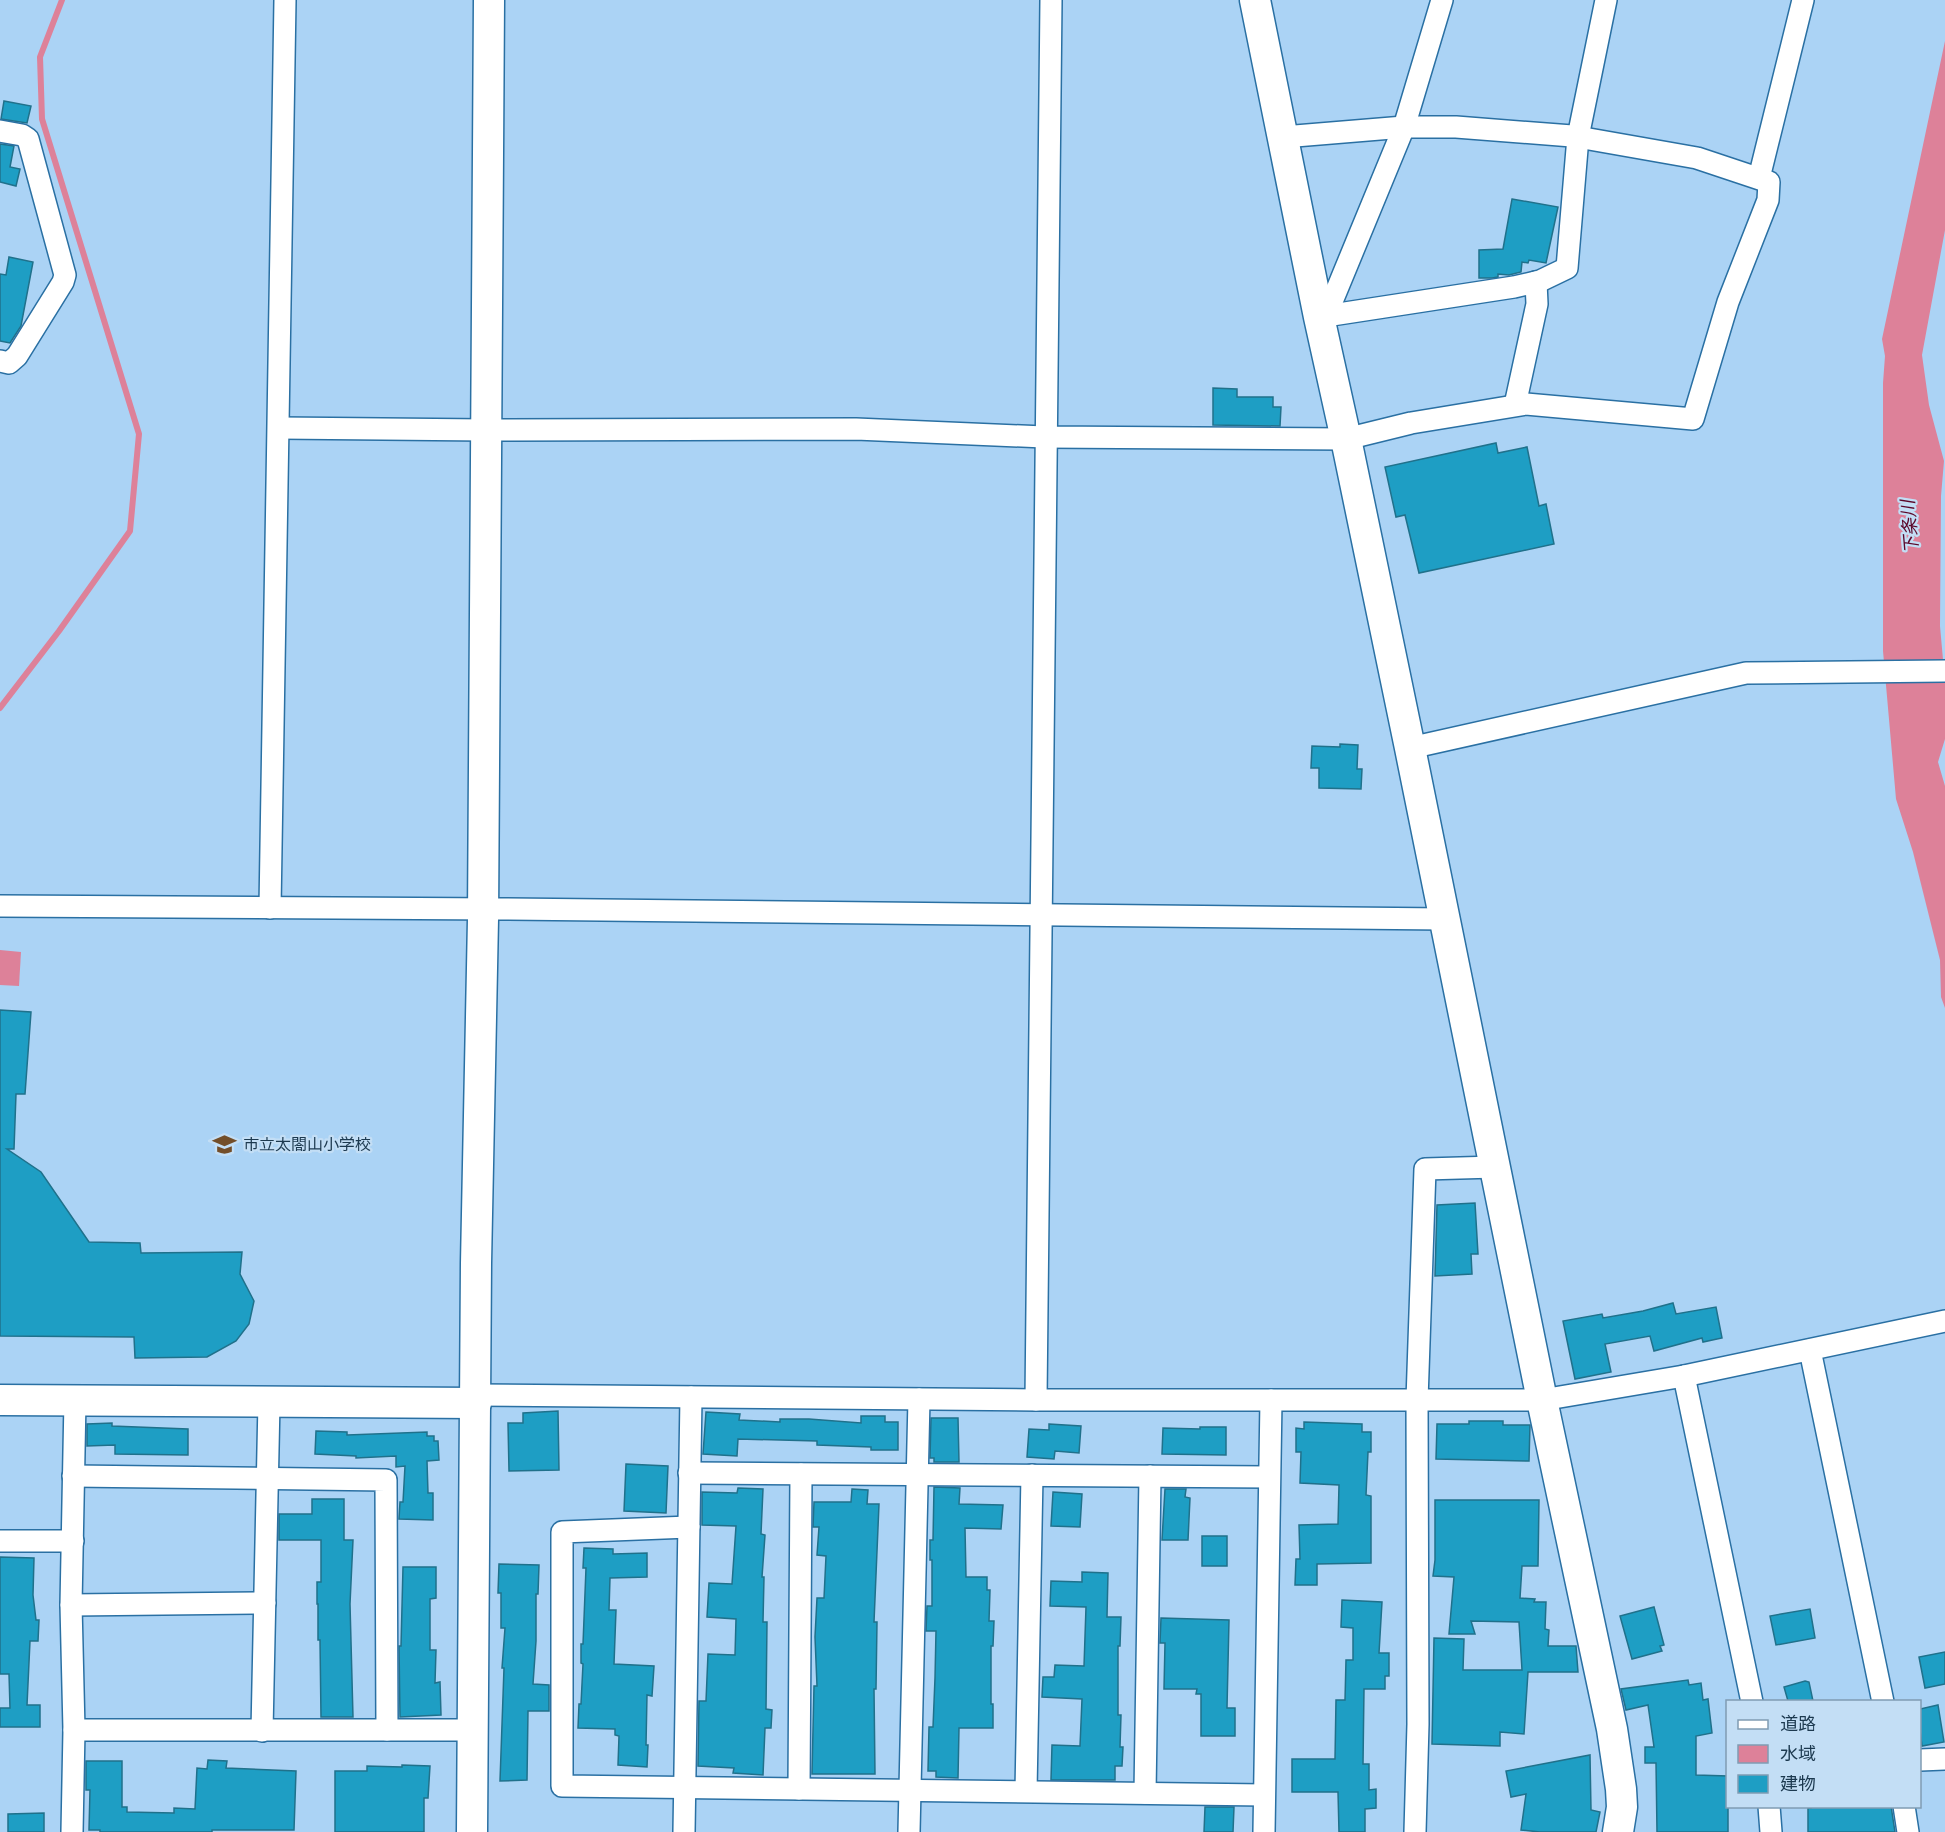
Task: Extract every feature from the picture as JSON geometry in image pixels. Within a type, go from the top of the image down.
[{"type":"street","points":[[270,908],[285,0]]},
{"type":"street","points":[[472,1832],[476,1263],[483,909],[489,0]]},
{"type":"street","points":[[1036,1400],[1044,437],[1051,0]]},
{"type":"street","points":[[1255,0],[1322,317],[1542,1400],[1612,1729],[1622,1789],[1618,1832]]},
{"type":"street","points":[[1322,317],[1404,127],[1442,0]]},
{"type":"street","points":[[1322,317],[1514,287],[1536,282],[1567,268],[1578,137],[1606,0]]},
{"type":"street","points":[[1759,178],[1803,0]]},
{"type":"street","points":[[279,428],[856,429],[1044,437],[1346,439],[1411,423],[1526,404],[1693,419],[1728,302],[1768,200],[1769,182],[1697,158],[1578,137],[1456,127],[1404,127],[1283,137]]},
{"type":"street","points":[[0,131],[22,135],[28,139],[65,275],[63,282],[17,356],[9,363],[0,361]]},
{"type":"street","points":[[1515,405],[1537,304],[1536,282]]},
{"type":"street","points":[[1410,748],[1746,673],[1945,671]]},
{"type":"street","points":[[0,906],[1445,919]]},
{"type":"street","points":[[1415,1832],[1418,1724],[1418,1400],[1425,1169],[1495,1167]]},
{"type":"street","points":[[0,1400],[269,1402],[691,1397],[1542,1400],[1684,1376],[1945,1321]]},
{"type":"street","points":[[1810,1350],[1883,1700]]},
{"type":"street","points":[[1684,1376],[1752,1700]]},
{"type":"street","points":[[684,1832],[691,1397]]},
{"type":"street","points":[[909,1832],[919,1399]]},
{"type":"street","points":[[72,1832],[74,1730],[71,1605],[75,1400]]},
{"type":"street","points":[[1263,1832],[1271,1400]]},
{"type":"street","points":[[262,1731],[269,1402]]},
{"type":"street","points":[[689,1473],[1269,1477]]},
{"type":"street","points":[[799,1789],[801,1474]]},
{"type":"street","points":[[1026,1791],[1032,1475]]},
{"type":"street","points":[[73,1476],[386,1480],[387,1731]]},
{"type":"street","points":[[1145,1793],[1150,1476]]},
{"type":"street","points":[[689,1527],[562,1532],[561,1786],[1264,1794]]},
{"type":"street","points":[[0,1541],[73,1541]]},
{"type":"street","points":[[71,1605],[265,1603]]},
{"type":"street","points":[[74,1730],[473,1730]]},
{"type":"street","points":[[1921,1760],[1945,1758]]},
{"type":"street","points":[[1769,1808],[1771,1832]]},
{"type":"street","points":[[1904,1808],[1908,1832]]},
{"type":"water","name":"下条川","points":[[1945,41],[1945,230],[1922,355],[1929,405],[1944,461],[1941,496],[1940,626],[1945,682],[1945,739],[1938,762],[1945,786],[1945,1008],[1941,997],[1940,960],[1913,852],[1896,799],[1883,651],[1883,383],[1885,356],[1882,339]]},
{"type":"water","points":[[0,950],[21,952],[19,986],[0,985]]},
{"type":"building","points":[[4,101],[31,106],[27,123],[1,119]]},
{"type":"building","points":[[0,144],[14,146],[10,167],[20,169],[16,186],[0,182]]},
{"type":"building","points":[[1512,199],[1558,207],[1546,263],[1529,260],[1528,263],[1522,262],[1521,272],[1509,275],[1498,274],[1498,277],[1492,278],[1479,278],[1479,250],[1503,249]]},
{"type":"building","points":[[9,257],[33,262],[21,326],[10,343],[0,341],[0,274],[6,275]]},
{"type":"building","points":[[1213,388],[1237,389],[1237,397],[1273,397],[1273,407],[1281,407],[1280,426],[1213,425]]},
{"type":"building","points":[[1496,443],[1498,453],[1527,447],[1539,506],[1546,504],[1554,544],[1419,573],[1405,515],[1396,517],[1385,467]]},
{"type":"building","points":[[1340,744],[1358,745],[1357,769],[1362,769],[1361,789],[1319,788],[1319,768],[1311,768],[1312,746],[1340,747]]},
{"type":"building","points":[[0,1010],[31,1012],[25,1094],[16,1094],[14,1149],[7,1149],[41,1172],[89,1242],[140,1243],[141,1253],[242,1252],[240,1274],[254,1301],[249,1324],[236,1341],[207,1357],[135,1358],[134,1337],[0,1336]]},
{"type":"building","points":[[1475,1203],[1478,1254],[1471,1254],[1472,1274],[1435,1276],[1437,1205]]},
{"type":"building","points":[[1673,1303],[1676,1314],[1716,1307],[1722,1338],[1703,1342],[1702,1338],[1654,1351],[1650,1336],[1605,1344],[1611,1372],[1575,1379],[1563,1321],[1602,1314],[1603,1318]]},
{"type":"building","points":[[558,1411],[559,1470],[509,1471],[508,1423],[523,1423],[523,1413]]},
{"type":"building","points":[[706,1412],[740,1414],[739,1420],[780,1422],[780,1419],[809,1419],[861,1423],[861,1416],[885,1416],[885,1422],[898,1422],[898,1450],[817,1445],[817,1441],[738,1439],[737,1456],[703,1454]]},
{"type":"building","points":[[931,1418],[958,1418],[959,1462],[934,1462],[934,1458],[930,1458]]},
{"type":"building","points":[[1469,1421],[1503,1421],[1503,1425],[1530,1425],[1529,1461],[1436,1459],[1437,1424],[1469,1424]]},
{"type":"building","points":[[1304,1422],[1362,1424],[1362,1432],[1371,1432],[1366,1495],[1371,1496],[1371,1563],[1317,1564],[1317,1585],[1295,1585],[1296,1559],[1300,1559],[1299,1525],[1338,1524],[1339,1485],[1300,1483],[1301,1452],[1296,1452],[1296,1428],[1304,1429]]},
{"type":"building","points":[[112,1423],[112,1426],[188,1429],[188,1455],[115,1454],[115,1445],[87,1446],[87,1424]]},
{"type":"building","points":[[1049,1424],[1081,1426],[1079,1453],[1055,1451],[1054,1459],[1027,1457],[1029,1429],[1049,1430]]},
{"type":"building","points":[[1200,1427],[1226,1427],[1226,1455],[1162,1454],[1163,1428],[1200,1429]]},
{"type":"building","points":[[316,1431],[347,1432],[347,1435],[427,1432],[427,1436],[434,1436],[434,1441],[438,1441],[439,1460],[427,1461],[428,1493],[433,1493],[433,1520],[399,1519],[400,1502],[403,1502],[405,1466],[396,1467],[396,1456],[356,1458],[356,1456],[315,1454]]},
{"type":"building","points":[[626,1464],[668,1466],[666,1513],[624,1511]]},
{"type":"building","points":[[934,1487],[960,1488],[959,1504],[1003,1505],[1001,1529],[965,1528],[966,1577],[987,1577],[987,1590],[990,1590],[989,1621],[994,1621],[993,1646],[991,1646],[993,1728],[959,1728],[958,1778],[936,1777],[936,1771],[928,1771],[929,1727],[933,1727],[936,1631],[926,1631],[927,1606],[932,1606],[930,1540],[933,1540]]},
{"type":"building","points":[[738,1488],[763,1489],[761,1534],[765,1535],[762,1577],[764,1577],[763,1622],[767,1622],[766,1709],[772,1710],[771,1728],[765,1728],[763,1775],[733,1773],[734,1768],[698,1766],[699,1701],[706,1701],[708,1654],[735,1655],[736,1619],[707,1617],[709,1583],[732,1584],[736,1526],[702,1525],[702,1492],[737,1493]]},
{"type":"building","points":[[852,1489],[868,1490],[867,1504],[879,1504],[874,1622],[877,1622],[876,1689],[874,1689],[875,1774],[812,1774],[814,1686],[817,1686],[815,1637],[817,1598],[824,1598],[826,1556],[817,1555],[819,1527],[813,1527],[814,1502],[851,1502]]},
{"type":"building","points":[[1165,1489],[1186,1489],[1185,1497],[1190,1498],[1188,1540],[1162,1540]]},
{"type":"building","points":[[1053,1492],[1082,1494],[1080,1527],[1051,1526]]},
{"type":"building","points":[[312,1499],[344,1499],[344,1540],[353,1540],[350,1604],[353,1717],[321,1717],[317,1582],[321,1582],[321,1540],[279,1540],[279,1514],[312,1514]]},
{"type":"building","points":[[1435,1500],[1539,1500],[1538,1566],[1522,1566],[1520,1598],[1535,1599],[1534,1602],[1546,1602],[1545,1629],[1549,1630],[1548,1646],[1576,1646],[1578,1672],[1528,1672],[1524,1734],[1500,1732],[1500,1746],[1432,1744],[1434,1638],[1464,1639],[1463,1670],[1522,1670],[1519,1622],[1471,1621],[1475,1634],[1449,1634],[1454,1577],[1433,1576]]},
{"type":"building","points":[[1202,1536],[1227,1536],[1227,1566],[1202,1566]]},
{"type":"building","points":[[584,1548],[613,1549],[613,1554],[647,1553],[647,1577],[610,1578],[609,1610],[616,1610],[614,1664],[654,1666],[652,1696],[647,1695],[647,1767],[618,1765],[619,1736],[615,1735],[615,1729],[578,1728],[583,1664],[581,1663],[581,1644],[583,1644],[586,1568],[583,1568]]},
{"type":"building","points":[[0,1557],[34,1558],[33,1595],[36,1620],[39,1620],[38,1641],[30,1641],[27,1705],[40,1705],[40,1727],[0,1727],[0,1708],[10,1708],[9,1674],[0,1674]]},
{"type":"building","points":[[499,1564],[539,1565],[533,1684],[549,1685],[549,1711],[528,1711],[527,1780],[500,1781],[505,1628],[501,1628],[501,1593],[498,1593]]},
{"type":"building","points":[[403,1567],[436,1567],[436,1598],[430,1599],[430,1650],[436,1650],[435,1683],[440,1682],[441,1715],[400,1717],[399,1646],[401,1646]]},
{"type":"building","points":[[1082,1572],[1108,1573],[1107,1617],[1121,1617],[1120,1646],[1118,1646],[1118,1715],[1121,1715],[1120,1747],[1123,1747],[1122,1766],[1115,1766],[1115,1780],[1051,1780],[1052,1745],[1080,1746],[1082,1699],[1042,1697],[1043,1677],[1054,1677],[1055,1665],[1084,1666],[1086,1607],[1050,1606],[1051,1581],[1082,1582]]},
{"type":"building","points":[[1342,1600],[1382,1602],[1379,1653],[1389,1653],[1389,1676],[1385,1676],[1385,1689],[1364,1689],[1363,1764],[1369,1764],[1369,1790],[1376,1789],[1376,1808],[1365,1809],[1365,1832],[1339,1832],[1338,1792],[1292,1792],[1292,1759],[1335,1759],[1336,1700],[1345,1700],[1346,1660],[1353,1660],[1353,1628],[1341,1627]]},
{"type":"building","points":[[1654,1607],[1664,1645],[1660,1646],[1662,1651],[1632,1659],[1620,1616]]},
{"type":"building","points":[[1810,1609],[1815,1638],[1776,1645],[1770,1616]]},
{"type":"building","points":[[1161,1618],[1229,1620],[1227,1708],[1235,1708],[1235,1736],[1201,1736],[1201,1694],[1196,1694],[1197,1689],[1164,1689],[1165,1643],[1160,1643]]},
{"type":"building","points":[[1945,1652],[1945,1684],[1925,1688],[1919,1657]]},
{"type":"building","points":[[1688,1680],[1689,1685],[1701,1683],[1703,1700],[1708,1699],[1712,1733],[1696,1736],[1696,1775],[1726,1776],[1728,1832],[1657,1832],[1656,1763],[1645,1763],[1645,1747],[1654,1747],[1648,1705],[1626,1710],[1621,1689]]},
{"type":"building","points":[[1809,1682],[1813,1700],[1788,1700],[1784,1687]]},
{"type":"building","points":[[1938,1705],[1944,1742],[1922,1746],[1921,1709]]},
{"type":"building","points":[[1590,1755],[1591,1810],[1600,1812],[1596,1832],[1521,1830],[1526,1794],[1511,1797],[1506,1771]]},
{"type":"building","points":[[208,1760],[227,1761],[226,1768],[296,1771],[294,1830],[100,1832],[100,1830],[89,1830],[90,1790],[86,1790],[86,1761],[122,1761],[122,1807],[127,1807],[127,1812],[174,1813],[174,1808],[195,1809],[197,1768],[207,1769]]},
{"type":"building","points":[[402,1765],[430,1766],[428,1798],[424,1798],[424,1832],[335,1832],[335,1771],[367,1771],[367,1766],[402,1767]]},
{"type":"building","points":[[1205,1807],[1234,1807],[1233,1832],[1204,1832]]},
{"type":"building","points":[[1808,1808],[1891,1808],[1895,1832],[1808,1832]]},
{"type":"building","points":[[44,1813],[44,1832],[8,1832],[8,1814]]},
{"type":"waterway","points":[[0,708],[59,631],[130,531],[139,434],[42,119],[40,57],[62,0]]},
{"type":"place","name":"市立太閤山小学校","points":[[225,1144]]}]
